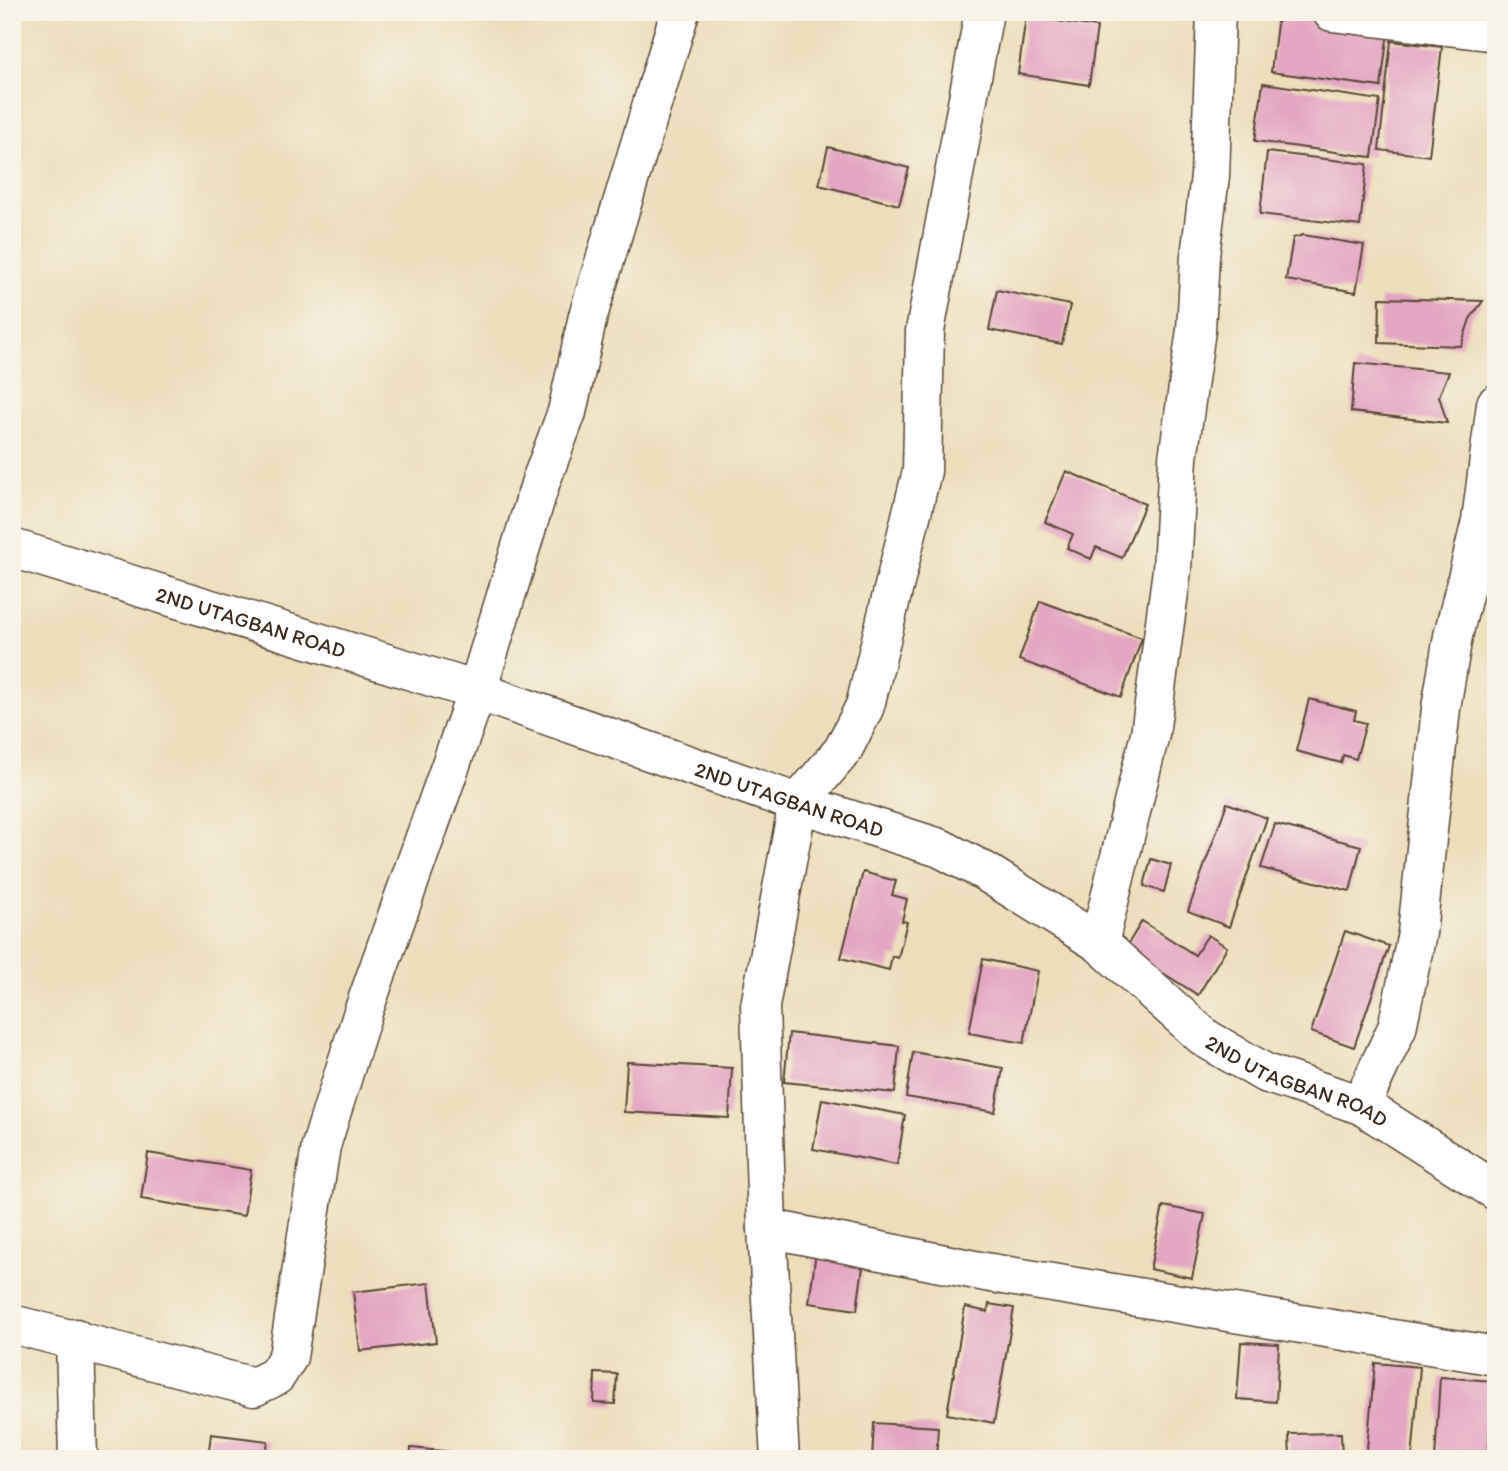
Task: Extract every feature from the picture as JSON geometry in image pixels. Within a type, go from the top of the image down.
[{"type":"street","points":[[12,1324],[75,1338],[254,1387],[276,1376],[288,1357],[321,1146],[362,1015],[477,691],[541,481],[567,412],[588,316],[680,12]]},
{"type":"street","points":[[780,1459],[767,1228],[760,1006],[798,803],[843,750],[865,706],[922,471],[925,331],[984,12]]},
{"type":"street","points":[[1099,943],[1150,734],[1172,570],[1178,458],[1196,330],[1200,256],[1210,176],[1216,12]]},
{"type":"street","points":[[1332,12],[1496,32]]},
{"type":"street","points":[[1362,1105],[1398,1028],[1417,933],[1441,708],[1454,636],[1481,521],[1496,404]]},
{"type":"street","name":"2ND UTAGBAN ROAD","points":[[12,548],[477,691],[798,803],[940,848],[984,871],[1099,943],[1205,1038],[1265,1073],[1362,1105],[1496,1191]]},
{"type":"street","points":[[767,1228],[985,1272],[1496,1356]]},
{"type":"street","points":[[75,1338],[78,1459]]},
{"type":"building","points":[[1026,16],[1097,27],[1089,85],[1018,74]]},
{"type":"building","points":[[1278,16],[1388,31],[1381,87],[1271,72]]},
{"type":"building","points":[[1391,41],[1442,47],[1429,156],[1379,150]]},
{"type":"building","points":[[1263,83],[1380,100],[1372,157],[1255,141]]},
{"type":"building","points":[[828,147],[909,168],[899,205],[819,185]]},
{"type":"building","points":[[1267,152],[1367,164],[1360,226],[1260,214]]},
{"type":"building","points":[[1303,235],[1364,245],[1356,292],[1286,280],[1293,238]]},
{"type":"building","points":[[997,290],[1070,305],[1062,344],[989,330]]},
{"type":"building","points":[[1380,298],[1483,301],[1470,319],[1461,346],[1379,343]]},
{"type":"building","points":[[1355,363],[1449,372],[1439,396],[1447,423],[1351,412]]},
{"type":"building","points":[[1066,471],[1145,504],[1122,558],[1096,547],[1091,559],[1067,548],[1073,534],[1045,522]]},
{"type":"building","points":[[1040,601],[1142,638],[1121,697],[1019,660]]},
{"type":"building","points":[[1309,699],[1356,711],[1354,720],[1366,723],[1356,759],[1343,755],[1341,763],[1296,751]]},
{"type":"building","points":[[1227,803],[1267,818],[1229,927],[1188,911]]},
{"type":"building","points":[[1275,824],[1361,846],[1350,891],[1261,868]]},
{"type":"building","points":[[1151,859],[1171,865],[1164,892],[1144,886]]},
{"type":"building","points":[[863,872],[896,881],[892,895],[907,899],[902,921],[907,922],[898,958],[892,956],[889,970],[841,958]]},
{"type":"building","points":[[1142,921],[1195,955],[1208,935],[1227,947],[1198,995],[1125,949]]},
{"type":"building","points":[[1345,931],[1389,946],[1354,1047],[1311,1032]]},
{"type":"building","points":[[983,959],[1038,971],[1024,1043],[969,1033]]},
{"type":"building","points":[[789,1033],[899,1046],[895,1093],[784,1082]]},
{"type":"building","points":[[913,1052],[1003,1068],[995,1112],[906,1097]]},
{"type":"building","points":[[627,1062],[732,1068],[729,1118],[624,1112]]},
{"type":"building","points":[[822,1099],[905,1115],[897,1165],[813,1149]]},
{"type":"building","points":[[148,1153],[251,1170],[244,1216],[141,1199]]},
{"type":"building","points":[[1163,1206],[1205,1214],[1192,1278],[1150,1269]]},
{"type":"building","points":[[816,1252],[864,1259],[857,1310],[809,1303]]},
{"type":"building","points":[[429,1283],[436,1342],[360,1351],[353,1292]]},
{"type":"building","points":[[989,1304],[1014,1308],[994,1423],[947,1414],[965,1307],[988,1312]]},
{"type":"building","points":[[1241,1342],[1279,1344],[1276,1402],[1237,1399]]},
{"type":"building","points":[[1375,1363],[1420,1367],[1412,1459],[1366,1459]]},
{"type":"building","points":[[595,1373],[617,1374],[615,1404],[594,1403]]},
{"type":"building","points":[[1440,1377],[1493,1381],[1488,1459],[1435,1459]]},
{"type":"building","points":[[874,1423],[938,1427],[936,1459],[872,1459]]},
{"type":"building","points":[[1341,1433],[1342,1459],[1290,1459],[1289,1434]]},
{"type":"building","points":[[211,1434],[268,1441],[265,1459],[208,1459]]},
{"type":"building","points":[[411,1448],[463,1453],[463,1459],[410,1459]]},
{"type":"building","points":[[1095,1451],[1132,1457],[1132,1459],[1094,1459]]}]
